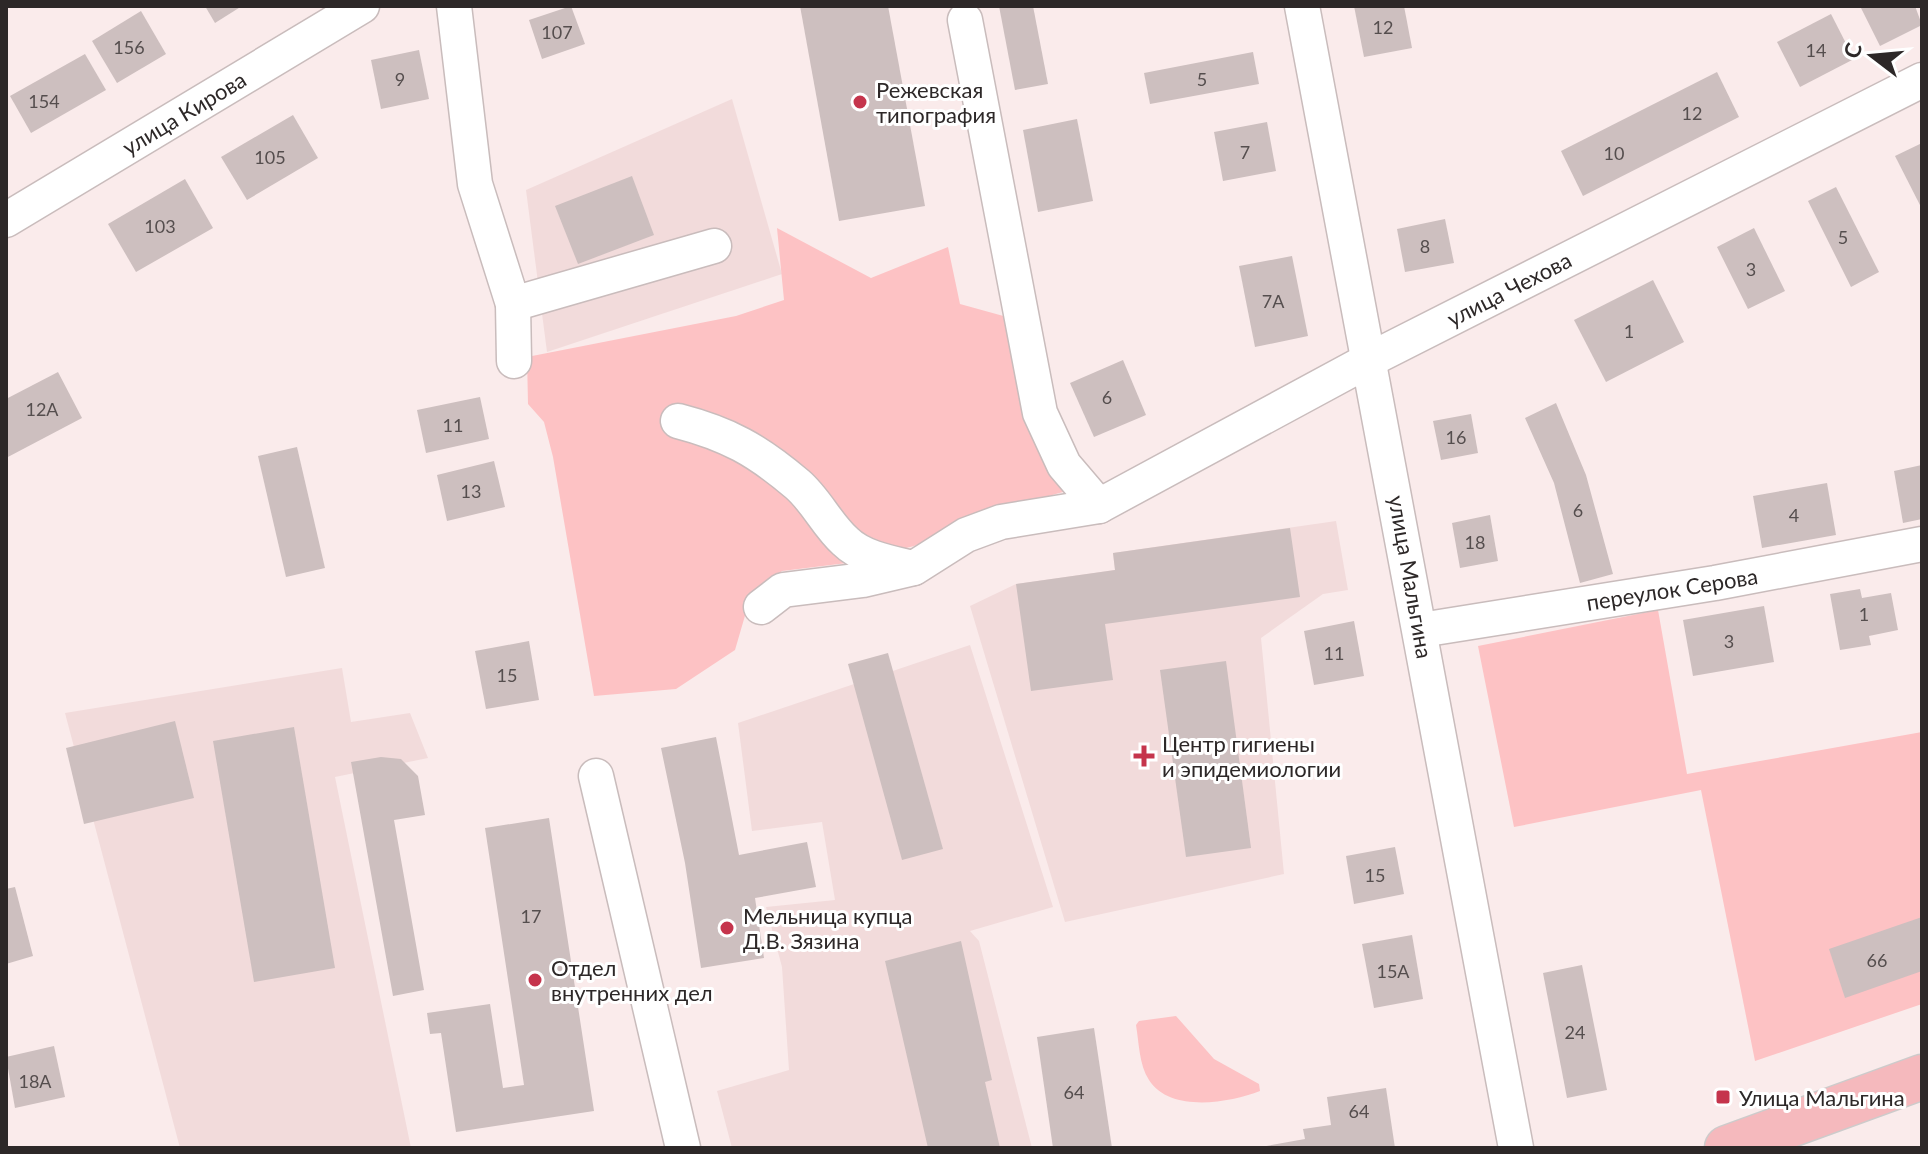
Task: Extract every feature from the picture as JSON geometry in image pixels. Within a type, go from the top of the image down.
[{"type":"main road","points":[[1727,1148],[1922,1077]]},
{"type":"street","name":"улица Кирова","points":[[6,220],[362,6]]},
{"type":"street","points":[[454,6],[475,184],[513,304],[514,361]]},
{"type":"street","name":"улица Мальгина","points":[[1302,6],[1371,359],[1516,1148]]},
{"type":"street","points":[[965,20],[1040,413],[1064,465],[1099,506]]},
{"type":"street","name":"улица Чехова","points":[[761,607],[783,590],[863,580],[914,568],[966,535],[1001,522],[1099,506],[1371,359],[1922,80]]},
{"type":"street","points":[[513,304],[714,246]]},
{"type":"street","points":[[678,421],[721,432],[754,451],[800,486],[846,543],[881,561],[914,568]]},
{"type":"street","name":"переулок Серова","points":[[1421,630],[1715,583],[1922,544]]},
{"type":"street","points":[[596,776],[683,1148]]},
{"type":"shaded area","points":[[732,99],[782,274],[547,352],[526,190]]},
{"type":"shaded area","points":[[777,228],[871,278],[948,247],[960,304],[1007,317],[1070,490],[999,510],[914,546],[847,563],[782,571],[751,595],[735,650],[676,689],[594,696],[553,457],[544,422],[528,404],[527,357],[736,316],[784,300]]},
{"type":"shaded area","name":"Центр гигиены и эпидемиологии","points":[[1336,521],[1348,590],[1323,594],[1261,638],[1284,874],[1065,922],[970,606],[1016,584],[1115,570],[1113,553]]},
{"type":"shaded area","points":[[1658,610],[1687,774],[1922,732],[1922,1004],[1755,1061],[1701,790],[1514,827],[1478,646]]},
{"type":"shaded area","points":[[970,645],[1053,907],[970,931],[979,941],[1032,1148],[732,1148],[717,1091],[789,1070],[782,967],[766,907],[835,900],[822,822],[752,831],[738,723]]},
{"type":"shaded area","points":[[342,668],[351,722],[410,713],[428,758],[335,777],[411,1148],[180,1148],[65,713]]},
{"type":"shaded area","points":[[1176,1016],[1214,1059],[1259,1084],[1260,1091],[1233,1099],[1201,1102],[1171,1097],[1159,1090],[1149,1080],[1143,1067],[1136,1025],[1139,1021]]},
{"type":"building","points":[[205,6],[242,6],[215,23]]},
{"type":"building","points":[[571,6],[585,44],[542,59],[529,20]]},
{"type":"building","points":[[800,6],[888,6],[925,206],[839,221]]},
{"type":"building","points":[[999,6],[1033,6],[1048,84],[1015,90]]},
{"type":"building","points":[[1354,6],[1404,6],[1412,48],[1364,57]]},
{"type":"building","points":[[1860,6],[1915,6],[1922,25],[1880,46]]},
{"type":"building","points":[[141,11],[166,54],[117,83],[92,41]]},
{"type":"building","points":[[1831,14],[1854,59],[1800,87],[1777,42]]},
{"type":"building","points":[[419,50],[429,99],[381,109],[371,60]]},
{"type":"building","points":[[1253,52],[1259,84],[1150,104],[1144,73]]},
{"type":"building","points":[[85,54],[106,90],[31,133],[10,96]]},
{"type":"building","points":[[1717,72],[1739,117],[1583,196],[1561,151]]},
{"type":"building","points":[[293,115],[318,158],[247,200],[221,157]]},
{"type":"building","points":[[1077,119],[1093,201],[1038,212],[1023,130]]},
{"type":"building","points":[[1267,122],[1276,171],[1223,181],[1214,132]]},
{"type":"building","points":[[1922,143],[1922,209],[1895,156]]},
{"type":"building","points":[[632,176],[654,235],[578,264],[555,206]]},
{"type":"building","points":[[185,179],[213,228],[136,272],[108,224]]},
{"type":"building","points":[[1836,187],[1879,272],[1851,287],[1808,201]]},
{"type":"building","points":[[1445,219],[1454,263],[1405,272],[1397,229]]},
{"type":"building","points":[[1754,228],[1785,291],[1748,309],[1717,247]]},
{"type":"building","points":[[1292,256],[1308,336],[1255,347],[1239,266]]},
{"type":"building","points":[[1653,280],[1684,342],[1606,382],[1574,320]]},
{"type":"building","points":[[1123,360],[1146,415],[1094,437],[1070,383]]},
{"type":"building","points":[[58,372],[82,418],[6,458],[6,399]]},
{"type":"building","points":[[480,397],[489,439],[426,453],[417,410]]},
{"type":"building","points":[[1556,403],[1586,475],[1613,574],[1580,583],[1554,483],[1525,418]]},
{"type":"building","points":[[1471,414],[1478,453],[1441,460],[1433,421]]},
{"type":"building","points":[[297,447],[325,568],[286,577],[258,456]]},
{"type":"building","points":[[494,461],[505,507],[447,521],[437,475]]},
{"type":"building","points":[[1922,465],[1922,519],[1903,523],[1894,471]]},
{"type":"building","points":[[1827,483],[1836,535],[1762,548],[1753,496]]},
{"type":"building","points":[[1490,515],[1498,561],[1460,568],[1452,523]]},
{"type":"building","points":[[1290,528],[1300,597],[1105,624],[1113,680],[1031,691],[1016,584],[1115,570],[1113,553]]},
{"type":"building","points":[[1860,589],[1862,598],[1891,593],[1898,630],[1869,636],[1871,645],[1840,650],[1830,594]]},
{"type":"building","points":[[1764,606],[1774,662],[1693,676],[1683,620]]},
{"type":"building","points":[[1354,621],[1364,676],[1314,685],[1304,631]]},
{"type":"building","points":[[529,641],[539,700],[486,709],[475,651]]},
{"type":"building","points":[[888,653],[943,849],[902,860],[848,664]]},
{"type":"building","points":[[1226,661],[1251,848],[1186,857],[1160,670]]},
{"type":"building","points":[[175,721],[194,798],[84,824],[66,748]]},
{"type":"building","points":[[294,727],[335,968],[254,982],[213,741]]},
{"type":"building","points":[[716,737],[739,855],[807,842],[816,887],[755,898],[764,958],[701,968],[685,863],[661,748]]},
{"type":"building","points":[[381,757],[401,759],[418,776],[425,815],[394,820],[424,990],[393,996],[351,762]]},
{"type":"building","points":[[549,818],[594,1111],[456,1132],[441,1033],[430,1034],[427,1013],[490,1004],[503,1088],[524,1085],[485,828]]},
{"type":"building","points":[[1395,847],[1404,894],[1354,904],[1346,856]]},
{"type":"building","points":[[15,887],[33,956],[6,964],[6,889]]},
{"type":"building","points":[[1922,917],[1922,971],[1845,998],[1829,949]]},
{"type":"building","points":[[1412,935],[1423,999],[1374,1008],[1362,944]]},
{"type":"building","points":[[961,941],[992,1080],[985,1082],[1000,1148],[928,1148],[885,961]]},
{"type":"building","points":[[1582,965],[1607,1090],[1567,1098],[1543,973]]},
{"type":"building","points":[[1094,1028],[1112,1148],[1053,1148],[1037,1037]]},
{"type":"building","points":[[54,1046],[65,1097],[15,1108],[6,1057]]},
{"type":"building","points":[[1386,1088],[1395,1148],[1255,1148],[1305,1139],[1303,1129],[1331,1125],[1327,1097]]},
{"type":"place","name":"Режевская типография","points":[[860,102]]},
{"type":"place","name":"Центр гигиены и эпидемиологии","points":[[1144,756]]},
{"type":"place","name":"Мельница купца Д.В. Зязина","points":[[727,928]]},
{"type":"place","name":"Отдел внутренних дел","points":[[535,980]]},
{"type":"place","name":"Улица Мальгина","points":[[1723,1097]]}]
